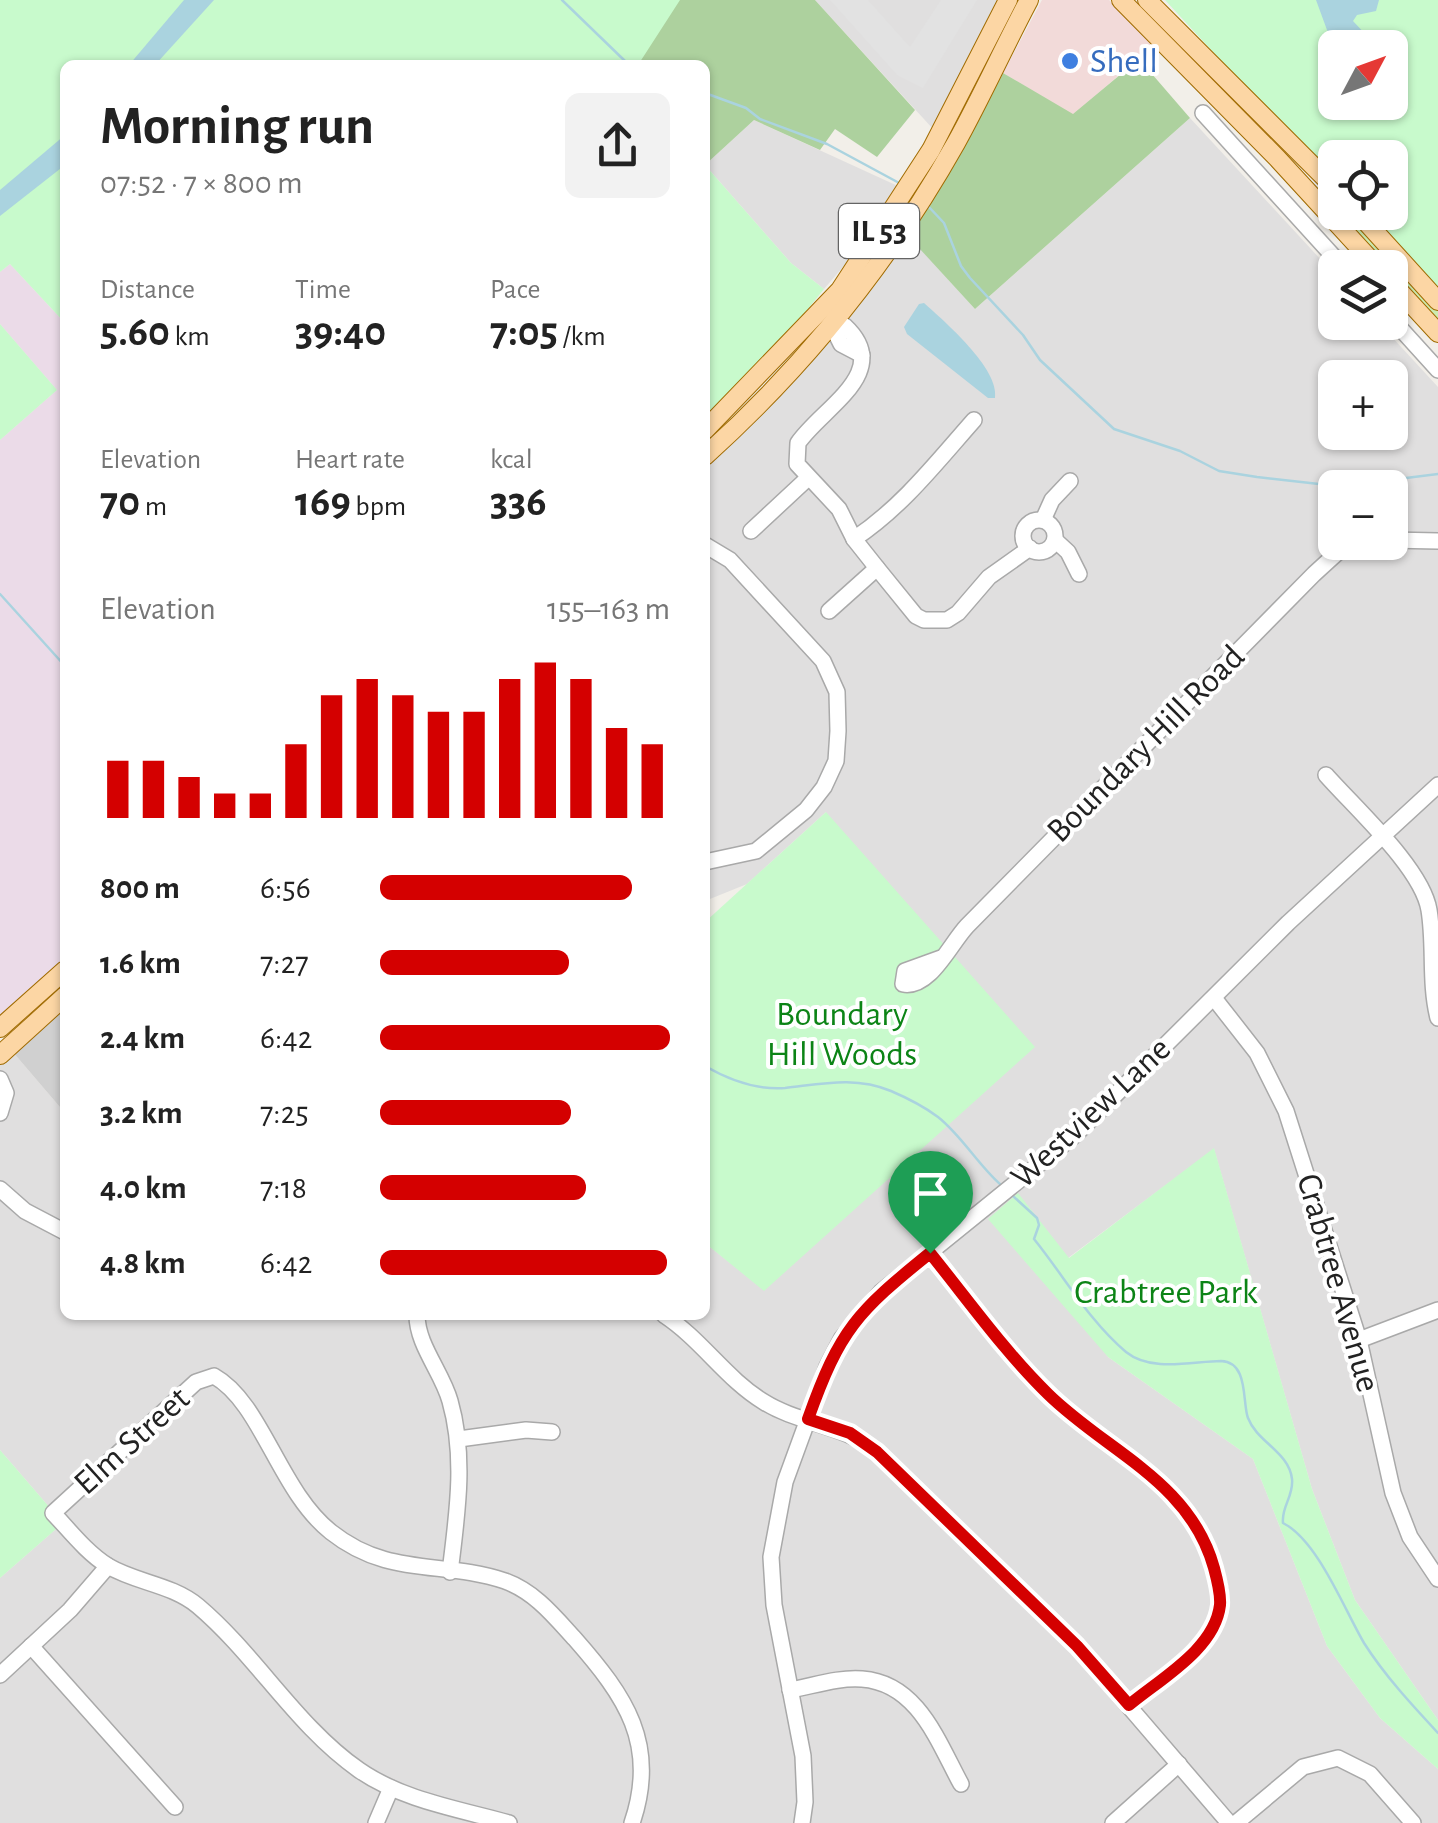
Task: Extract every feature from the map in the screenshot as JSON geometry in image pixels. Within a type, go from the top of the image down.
[{"type":"main road","name":"IL 53","points":[[710,425],[840,290],[931,150],[1008,0]]},
{"type":"main road","name":"IL 53","points":[[710,451],[765,401],[832,326],[879,265],[954,146],[1028,0]]},
{"type":"main road","points":[[1121,0],[1361,250]]},
{"type":"main road","points":[[1147,0],[1318,171]]},
{"type":"main road","points":[[1374,230],[1438,300]]},
{"type":"main road","points":[[1408,300],[1438,333]]},
{"type":"main road","points":[[0,1028],[60,974]]},
{"type":"main road","points":[[0,1054],[60,1000]]},
{"type":"street","points":[[1203,113],[1328,250]]},
{"type":"street","points":[[832,326],[841,344],[862,355],[857,378],[798,442],[797,464],[839,509],[854,539],[916,616],[934,623],[958,613],[989,577],[1030,548]]},
{"type":"street","points":[[1408,338],[1438,370]]},
{"type":"street","points":[[854,539],[878,523],[918,485],[974,420]]},
{"type":"street","points":[[751,531],[808,478]]},
{"type":"street","points":[[1044,520],[1052,500],[1070,482]]},
{"type":"street","points":[[1044,520],[1079,574]]},
{"type":"street","points":[[1044,520],[1025,529],[1024,540],[1030,548],[1045,551],[1055,540]]},
{"type":"street","points":[[1408,541],[1438,542]]},
{"type":"street","points":[[710,548],[730,560],[824,661],[836,692],[838,730],[836,760],[824,786],[806,810],[756,851],[710,861]]},
{"type":"street","name":"Boundary Hill Road","points":[[941,958],[990,902],[1330,560]]},
{"type":"street","points":[[829,611],[876,568]]},
{"type":"street","points":[[1326,775],[1415,875],[1427,900],[1432,986],[1438,1018]]},
{"type":"street","name":"Westview Lane","points":[[802,1823],[805,1773],[774,1605],[770,1557],[781,1497],[833,1354],[854,1320],[882,1292],[1075,1134],[1438,785]]},
{"type":"street","name":"Crabtree Avenue","points":[[1214,998],[1257,1053],[1286,1111],[1359,1340],[1393,1493],[1410,1537],[1432,1557],[1438,1579]]},
{"type":"street","points":[[0,1079],[6,1093],[0,1113]]},
{"type":"street","points":[[0,1189],[24,1211],[60,1229]]},
{"type":"street","points":[[930,1253],[1048,1394],[1174,1494],[1209,1552],[1220,1604],[1210,1631],[1197,1648],[1129,1705]]},
{"type":"street","points":[[1359,1340],[1438,1310]]},
{"type":"street","points":[[418,1320],[422,1341],[444,1382],[459,1439],[458,1506],[450,1572],[502,1580],[532,1596],[615,1686],[634,1723],[640,1750],[643,1783],[632,1823]]},
{"type":"street","points":[[671,1320],[695,1337],[769,1406],[850,1433],[877,1452],[1077,1646],[1232,1823],[1303,1767],[1338,1758],[1370,1774],[1413,1823]]},
{"type":"street","name":"Elm Street","points":[[108,1566],[53,1513],[196,1382],[214,1376],[230,1386],[294,1492],[333,1534],[378,1559],[450,1572]]},
{"type":"street","points":[[459,1439],[526,1430],[552,1432]]},
{"type":"street","points":[[0,1675],[70,1610],[108,1566],[172,1590],[198,1606],[338,1754],[391,1788],[509,1823]]},
{"type":"street","points":[[31,1646],[175,1807]]},
{"type":"street","points":[[790,1690],[862,1679],[892,1688],[922,1714],[961,1784]]},
{"type":"street","points":[[1113,1823],[1179,1764]]},
{"type":"street","points":[[376,1823],[391,1788]]},
{"type":"shaded area","points":[[815,0],[1004,0],[934,130]]},
{"type":"shaded area","points":[[830,0],[868,0],[910,47],[941,0],[977,0],[923,88],[897,75]]},
{"type":"shaded area","points":[[1042,0],[1109,0],[1154,45],[1073,115],[1003,73]]},
{"type":"shaded area","points":[[1190,118],[1318,257],[1318,340],[1395,340],[1438,387],[1438,1720],[1355,1600],[1312,1489],[1214,1149],[1068,1258],[1108,1357],[1253,1459],[1327,1646],[1380,1718],[1438,1769],[1438,1823],[0,1823],[0,1578],[63,1523],[0,1450],[0,1062],[12,1051],[60,1107],[60,1320],[710,1320],[710,1247],[765,1290],[826,812],[747,884],[710,899],[710,457],[776,398],[854,312],[908,235],[975,309]]},
{"type":"shaded area","points":[[754,120],[900,187],[866,240],[824,289],[791,263],[710,171],[710,160]]},
{"type":"shaded area","points":[[10,264],[60,318],[60,967],[0,1019],[0,440],[57,390],[0,324],[0,272]]},
{"type":"shaded area","points":[[60,1005],[60,1107],[12,1051]]},
{"type":"green space","points":[[0,0],[680,0],[641,60],[60,60],[60,318],[10,264],[0,272]]},
{"type":"green space","points":[[648,0],[815,0],[915,110],[877,157],[835,129],[820,150],[754,120],[710,160],[710,60],[600,60]]},
{"type":"green space","points":[[1165,0],[1438,0],[1438,295],[1408,263],[1408,250],[1396,250],[1378,230],[1408,230],[1408,140],[1318,140],[1318,166]]},
{"type":"green space","points":[[1139,59],[1190,118],[975,309],[908,236],[960,155],[1003,73],[1073,114]]},
{"type":"green space","points":[[710,171],[791,263],[824,289],[787,335],[710,412]]},
{"type":"green space","points":[[1352,230],[1364,230],[1382,250],[1370,250]]},
{"type":"green space","points":[[1408,278],[1438,310],[1438,323],[1408,291]]},
{"type":"green space","points":[[0,324],[57,390],[0,440]]},
{"type":"green space","name":"Boundary Hill Woods","points":[[826,812],[1035,1047],[764,1291],[710,1247],[710,917]]},
{"type":"green space","name":"Crabtree Park","points":[[1214,1148],[1312,1489],[1355,1600],[1438,1720],[1438,1769],[1380,1718],[1327,1646],[1253,1459],[1108,1357],[988,1219],[1018,1193],[1069,1258]]},
{"type":"green space","points":[[0,1450],[63,1523],[0,1578]]},
{"type":"water","points":[[184,0],[214,0],[160,60],[133,60]]},
{"type":"water","points":[[1316,0],[1379,0],[1376,11],[1357,15],[1353,21],[1361,30],[1327,30]]},
{"type":"water","points":[[60,139],[60,169],[0,216],[0,190]]},
{"type":"water","points":[[924,303],[980,360],[989,373],[995,398],[988,398],[907,334],[904,327],[919,304]]},
{"type":"waterway","points":[[562,0],[624,60]]},
{"type":"waterway","points":[[710,95],[827,144],[901,184]]},
{"type":"waterway","points":[[928,206],[944,223],[961,266],[970,278],[1023,335],[1040,360],[1114,429],[1180,451],[1219,471],[1257,477],[1319,484],[1438,474]]},
{"type":"waterway","points":[[0,594],[60,660]]},
{"type":"waterway","points":[[710,1068],[754,1086],[785,1088],[851,1082],[891,1091],[938,1117],[1001,1185]]},
{"type":"waterway","points":[[1013,1196],[1037,1218],[1034,1239],[1089,1312],[1126,1352],[1160,1364],[1221,1361],[1236,1368],[1252,1426],[1290,1470],[1292,1485],[1283,1523],[1308,1545],[1372,1655],[1438,1733]]},
{"type":"place","name":"Shell","points":[[1070,61]]},
{"type":"route","points":[[930,1253],[1048,1394],[1174,1494],[1209,1552],[1220,1604],[1214,1624],[1197,1648],[1129,1705],[1077,1646],[870,1445],[850,1433],[808,1419],[826,1367],[854,1320],[930,1253]]}]
